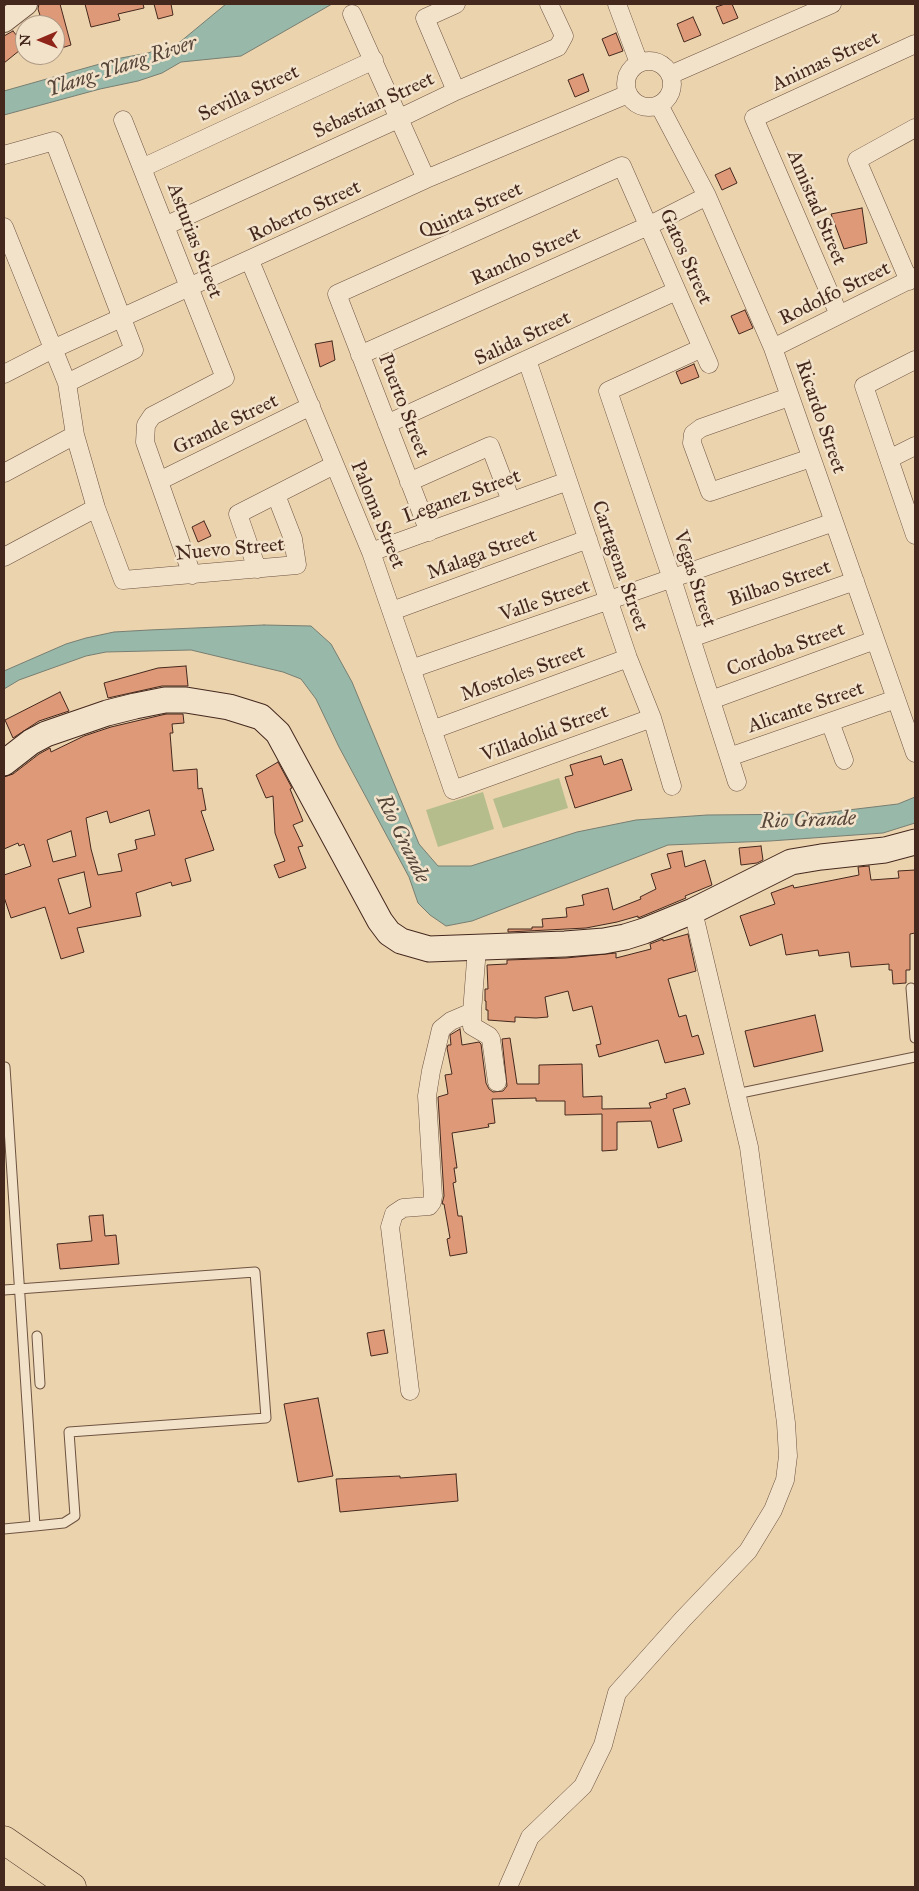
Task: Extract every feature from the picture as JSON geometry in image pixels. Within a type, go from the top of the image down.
[{"type":"main road","points":[[4,764],[14,754],[46,734],[106,713],[166,700],[186,700],[229,707],[261,717],[278,733],[380,921],[389,933],[401,942],[429,949],[604,941],[644,931],[694,911],[791,862],[884,850],[915,842]]},
{"type":"main road","points":[[4,1840],[72,1887]]},
{"type":"street","points":[[4,21],[26,4]]},
{"type":"street","points":[[456,4],[425,18],[456,91]]},
{"type":"street","name":"Sebastian Street","points":[[165,226],[456,91],[558,47],[564,36],[549,4]]},
{"type":"street","points":[[616,4],[639,64]]},
{"type":"street","points":[[670,75],[832,4]]},
{"type":"street","points":[[352,14],[426,179]]},
{"type":"street","name":"Animas Street","points":[[754,118],[915,44]]},
{"type":"street","name":"Sevilla Street","points":[[142,168],[374,60]]},
{"type":"street","points":[[648,61],[657,62],[665,67],[670,75],[671,92],[659,106],[645,107],[638,105],[628,94],[626,86],[627,76],[639,64],[648,61]]},
{"type":"street","name":"Roberto Street","points":[[4,374],[53,349],[250,261],[426,179],[628,94]]},
{"type":"street","name":"Ricardo Street","points":[[659,106],[707,196],[773,348],[915,754]]},
{"type":"street","name":"Amistad Street","points":[[754,118],[839,315]]},
{"type":"street","name":"Asturias Street","points":[[123,120],[225,378],[152,416],[146,425],[145,442],[159,481]]},
{"type":"street","points":[[912,279],[857,160],[915,128]]},
{"type":"street","points":[[4,155],[54,141],[134,350],[67,383]]},
{"type":"street","name":"Gatos Street","points":[[622,166],[709,364]]},
{"type":"street","name":"Quinta Street","points":[[337,294],[622,166]]},
{"type":"street","name":"Rancho Street","points":[[360,355],[648,226],[707,196]]},
{"type":"street","points":[[4,227],[67,383],[75,435],[96,508],[4,556]]},
{"type":"street","name":"Paloma Street","points":[[250,261],[371,552],[453,790]]},
{"type":"street","name":"Rodolfo Street","points":[[773,348],[912,279]]},
{"type":"street","name":"Salida Street","points":[[387,424],[676,291]]},
{"type":"street","name":"Puerto Street","points":[[337,294],[429,532]]},
{"type":"street","name":"Vegas Street","points":[[702,348],[608,391],[672,578],[737,782]]},
{"type":"street","name":"Cartagena Street","points":[[527,360],[608,601],[652,718],[672,786]]},
{"type":"street","points":[[915,360],[864,386],[915,531]]},
{"type":"street","points":[[789,397],[701,428],[693,434],[692,443],[710,492],[811,458]]},
{"type":"street","name":"Grande Street","points":[[159,481],[311,406]]},
{"type":"street","points":[[4,473],[75,435]]},
{"type":"street","points":[[409,482],[490,446],[511,501]]},
{"type":"street","points":[[889,459],[915,446]]},
{"type":"street","points":[[257,569],[238,514],[334,465]]},
{"type":"street","points":[[159,481],[192,575]]},
{"type":"street","name":"Leganez Street","points":[[371,552],[568,481]]},
{"type":"street","name":"Nuevo Street","points":[[96,508],[123,580],[297,565],[293,539],[276,495]]},
{"type":"street","name":"Valle Street","points":[[411,669],[834,522]]},
{"type":"street","name":"Malaga Street","points":[[392,611],[588,539]]},
{"type":"street","name":"Bilbao Street","points":[[691,638],[855,581]]},
{"type":"street","name":"Cordoba Street","points":[[711,700],[875,640]]},
{"type":"street","name":"Mostoles Street","points":[[432,730],[628,658]]},
{"type":"street","name":"Alicante Street","points":[[729,757],[896,699]]},
{"type":"street","name":"Villadolid Street","points":[[453,790],[652,718]]},
{"type":"street","points":[[830,722],[844,760]]},
{"type":"street","points":[[508,1887],[530,1837],[583,1786],[603,1745],[617,1693],[683,1619],[748,1551],[773,1510],[785,1480],[788,1456],[786,1423],[751,1165],[694,911]]},
{"type":"street","points":[[477,948],[472,1026],[491,1039],[497,1082]]},
{"type":"street","points":[[410,1391],[390,1227],[394,1214],[403,1208],[429,1206],[432,1202],[427,1096],[431,1071],[441,1029],[451,1021],[472,1012]]},
{"type":"lane","points":[[910,988],[915,1038]]},
{"type":"lane","points":[[736,1094],[915,1057]]},
{"type":"lane","points":[[5,1067],[36,1526]]},
{"type":"lane","points":[[4,1290],[255,1272],[266,1418],[69,1432],[74,1516],[64,1523],[4,1530]]},
{"type":"lane","points":[[37,1336],[40,1384]]},
{"type":"green space","points":[[559,778],[568,808],[503,828],[493,799]]},
{"type":"green space","points":[[483,792],[494,829],[438,847],[426,810]]},
{"type":"water","name":"Ylang-Ylang River","points":[[226,4],[332,4],[241,56],[181,62],[162,73],[138,81],[100,89],[4,115],[4,91],[121,58],[148,53],[180,42]]},
{"type":"water","name":"Rio Grande","points":[[264,625],[311,626],[331,644],[352,682],[419,844],[438,866],[471,866],[577,832],[636,820],[707,815],[815,814],[898,804],[915,797],[915,823],[883,833],[770,841],[668,845],[472,921],[446,926],[430,915],[418,903],[409,877],[339,747],[316,699],[301,679],[283,672],[191,650],[106,652],[86,656],[19,680],[4,689],[4,671],[66,644],[86,638],[114,632]]},
{"type":"building","points":[[39,4],[60,4],[63,15],[40,15]]},
{"type":"building","points":[[85,4],[143,4],[144,8],[118,14],[120,20],[91,27]]},
{"type":"building","points":[[154,4],[171,4],[173,15],[158,19]]},
{"type":"building","points":[[732,4],[738,18],[723,24],[716,7]]},
{"type":"building","points":[[693,17],[701,35],[684,42],[677,24]]},
{"type":"building","points":[[65,23],[71,45],[65,47]]},
{"type":"building","points":[[13,31],[15,34],[15,54],[4,63],[4,36]]},
{"type":"building","points":[[616,33],[623,51],[609,56],[602,39]]},
{"type":"building","points":[[583,74],[589,91],[575,97],[568,80]]},
{"type":"building","points":[[730,168],[737,183],[722,190],[715,175]]},
{"type":"building","points":[[862,208],[867,243],[844,249],[831,214]]},
{"type":"building","points":[[745,310],[753,328],[739,334],[731,316]]},
{"type":"building","points":[[332,341],[335,360],[320,367],[315,344]]},
{"type":"building","points":[[694,364],[699,377],[681,384],[676,372]]},
{"type":"building","points":[[204,521],[211,536],[198,542],[192,527]]},
{"type":"building","points":[[186,666],[188,686],[162,686],[108,698],[104,683],[158,668]]},
{"type":"building","points":[[60,692],[69,711],[39,721],[13,738],[5,720]]},
{"type":"building","points":[[166,714],[183,714],[184,723],[172,724],[173,733],[170,733],[173,771],[197,769],[198,789],[202,788],[206,810],[201,811],[214,850],[185,859],[191,881],[172,886],[171,882],[136,893],[141,916],[77,928],[84,952],[61,959],[45,907],[11,918],[4,897],[4,875],[31,866],[24,844],[19,846],[18,843],[4,849],[4,777],[13,774],[50,748],[51,752],[84,736],[111,727]],"holes":[[[149,810],[155,835],[135,840],[137,849],[118,854],[122,871],[98,875],[86,818],[107,811],[110,823]],[[71,831],[76,856],[53,862],[47,840]],[[84,872],[91,907],[69,914],[58,879]]]},
{"type":"building","points":[[601,756],[604,765],[622,759],[632,790],[575,808],[565,777],[573,775],[570,765]]},
{"type":"building","points":[[278,762],[292,788],[290,789],[303,821],[293,825],[303,846],[298,847],[306,868],[279,878],[274,865],[285,861],[275,833],[273,796],[266,798],[256,775]]},
{"type":"building","points":[[761,846],[763,860],[757,863],[741,865],[739,848]]},
{"type":"building","points":[[682,851],[685,867],[705,860],[712,885],[638,918],[638,916],[586,928],[508,932],[508,929],[543,927],[542,919],[567,917],[566,908],[584,905],[582,895],[608,888],[613,910],[641,899],[640,897],[656,889],[651,874],[671,868],[667,854]]},
{"type":"building","points":[[869,866],[871,880],[899,878],[898,871],[915,870],[915,933],[910,934],[910,970],[906,970],[906,983],[893,984],[892,970],[889,970],[889,964],[851,967],[849,952],[819,956],[818,950],[786,955],[782,934],[750,946],[740,916],[775,904],[771,893],[793,885],[794,888],[859,875],[858,867]]},
{"type":"building","points":[[688,934],[696,971],[668,979],[679,1017],[686,1015],[692,1037],[698,1035],[704,1054],[665,1063],[658,1040],[599,1057],[596,1045],[601,1044],[592,1006],[573,1011],[568,991],[545,997],[548,1017],[515,1017],[515,1022],[488,1020],[488,1010],[486,1010],[485,1001],[485,989],[488,989],[487,965],[507,964],[507,960],[566,958],[616,953],[616,958],[651,949],[650,944],[663,939],[663,941]]},
{"type":"building","points":[[815,1015],[823,1051],[754,1067],[745,1031]]},
{"type":"building","points":[[460,1029],[462,1045],[479,1042],[481,1044],[486,1083],[493,1092],[503,1091],[507,1086],[502,1039],[510,1038],[517,1084],[539,1084],[539,1065],[582,1064],[583,1097],[602,1096],[602,1109],[651,1108],[649,1103],[667,1098],[666,1094],[685,1088],[690,1104],[673,1109],[682,1141],[658,1148],[651,1121],[617,1122],[617,1150],[602,1151],[602,1114],[565,1115],[565,1101],[536,1101],[536,1098],[492,1099],[495,1123],[488,1124],[489,1127],[452,1133],[457,1168],[454,1168],[456,1182],[453,1183],[458,1216],[462,1216],[467,1253],[450,1256],[447,1239],[450,1238],[444,1204],[442,1204],[444,1196],[438,1097],[448,1094],[445,1075],[452,1074],[447,1048],[448,1045],[451,1045],[450,1035]]},
{"type":"building","points":[[103,1215],[105,1236],[116,1235],[119,1264],[60,1269],[57,1244],[92,1241],[89,1216]]},
{"type":"building","points":[[384,1330],[388,1353],[371,1356],[367,1333]]},
{"type":"building","points":[[318,1398],[333,1476],[298,1482],[284,1404]]},
{"type":"building","points":[[456,1474],[458,1501],[340,1512],[336,1479],[400,1476],[400,1478]]}]
